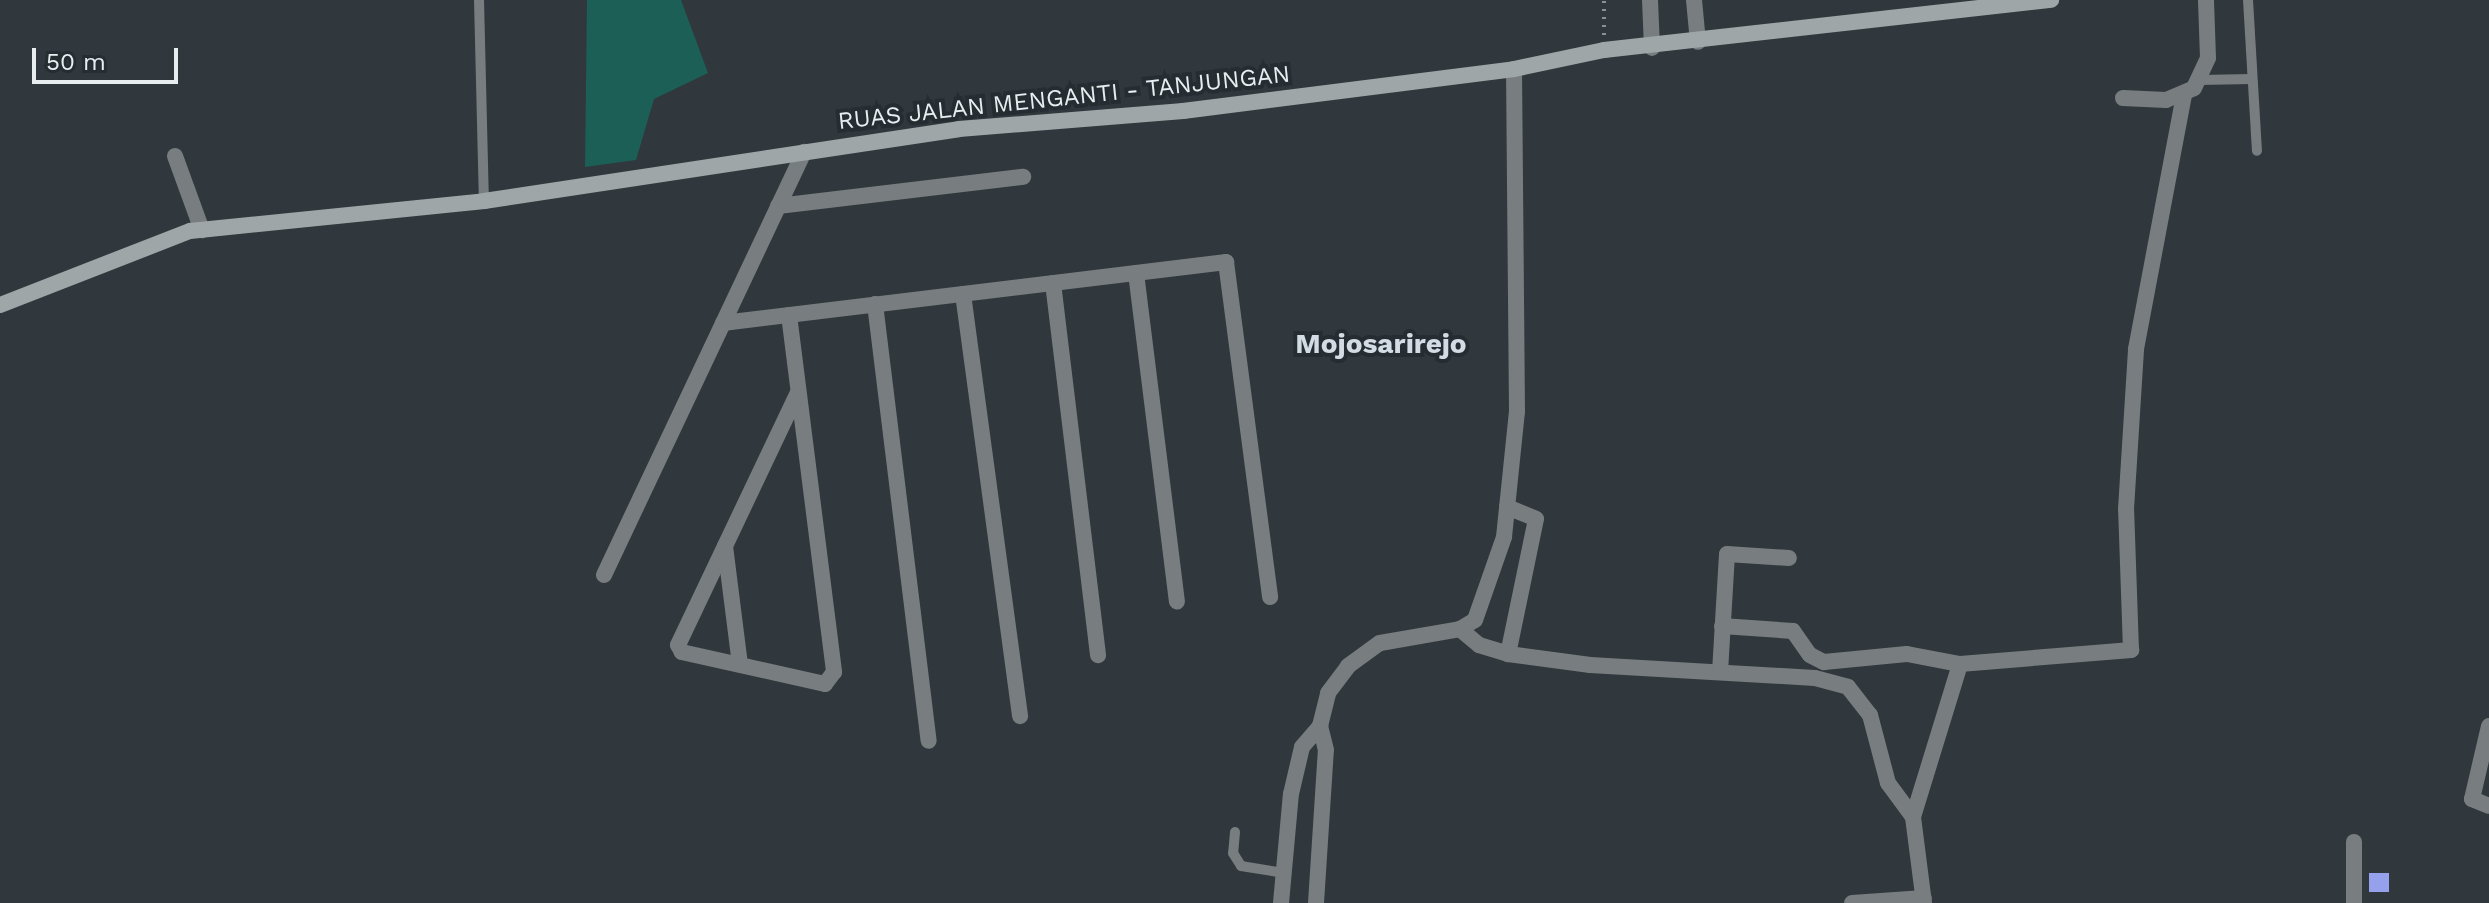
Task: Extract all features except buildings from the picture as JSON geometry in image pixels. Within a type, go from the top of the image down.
[{"type":"main road","name":"RUAS JALAN MENGANTI - TANJUNGAN","points":[[0,305],[126,253],[202,230],[484,201],[959,129],[1183,111],[1514,69],[1604,50],[1652,48],[2051,0]]},
{"type":"street","points":[[1650,0],[1652,48]]},
{"type":"street","points":[[1694,0],[1698,42]]},
{"type":"street","points":[[2123,98],[2184,96],[2208,79],[2206,0]]},
{"type":"street","points":[[1281,903],[1302,747],[1320,726],[1328,693],[1360,654],[1395,640],[1460,629],[1475,620],[1488,595],[1507,507],[1517,412],[1514,69]]},
{"type":"street","points":[[1722,626],[1793,631],[1810,655],[1824,662],[1907,654],[1960,664],[2131,650],[2126,509],[2136,349],[2184,96]]},
{"type":"street","points":[[604,575],[804,152]]},
{"type":"street","points":[[175,156],[202,230]]},
{"type":"street","points":[[778,206],[1023,177]]},
{"type":"street","points":[[723,323],[1226,262],[1270,597]]},
{"type":"street","points":[[1136,273],[1177,601]]},
{"type":"street","points":[[1053,283],[1098,655]]},
{"type":"street","points":[[963,294],[1020,716]]},
{"type":"street","points":[[875,304],[929,741]]},
{"type":"street","points":[[789,315],[834,677],[816,683],[682,652],[678,645],[797,394]]},
{"type":"street","points":[[1507,507],[1536,519],[1508,654]]},
{"type":"street","points":[[725,546],[740,664]]},
{"type":"street","points":[[1720,672],[1727,554],[1789,558]]},
{"type":"street","points":[[1460,629],[1479,645],[1508,654],[1815,678],[1848,687],[1870,715],[1888,783],[1913,817]]},
{"type":"street","points":[[1848,687],[1857,659]]},
{"type":"street","points":[[1852,903],[1924,901],[1913,817],[1960,664]]},
{"type":"street","points":[[1316,903],[1326,750],[1320,726]]},
{"type":"street","points":[[2489,726],[2472,799],[2489,806]]},
{"type":"street","points":[[2354,842],[2354,903]]},
{"type":"lane","points":[[479,0],[484,201]]},
{"type":"lane","points":[[2248,0],[2245,79],[2257,151]]},
{"type":"lane","points":[[2208,79],[2245,79]]},
{"type":"lane","points":[[1235,832],[1233,853],[1241,866],[1284,873]]},
{"type":"path","points":[[1604,0],[1604,50]]},
{"type":"shaded area","points":[[587,0],[681,0],[708,73],[654,99],[636,160],[585,167]]},
{"type":"district","name":"Mojosarirejo","points":[[1381,344]]}]
